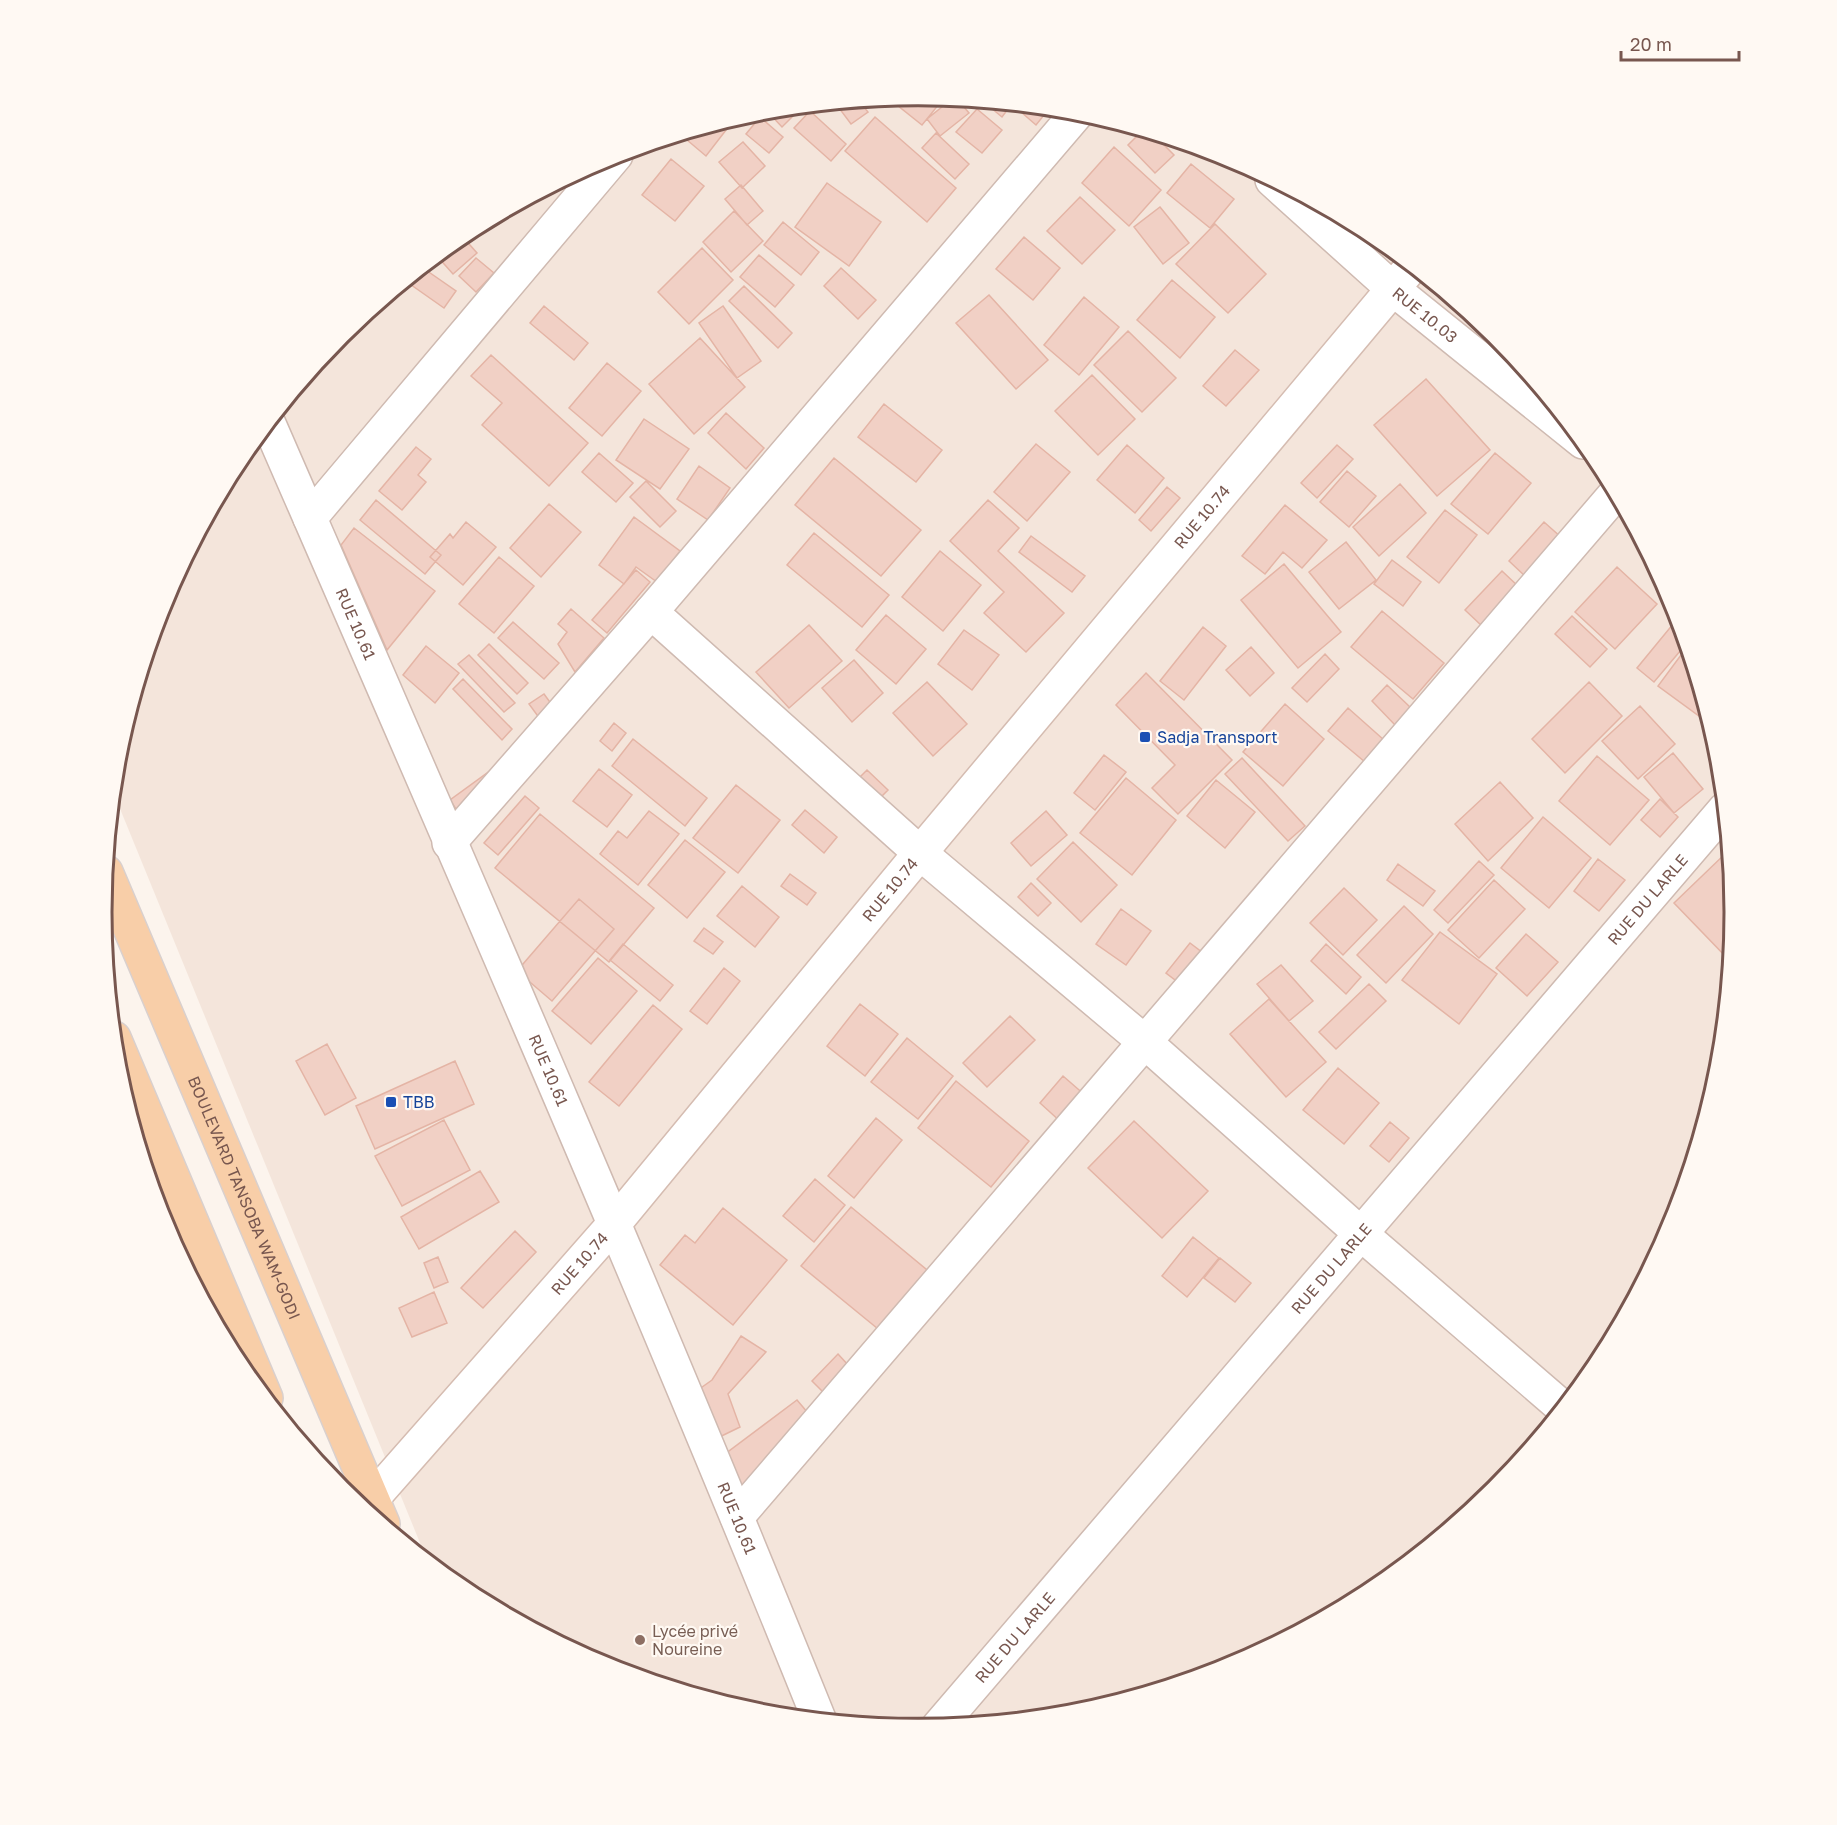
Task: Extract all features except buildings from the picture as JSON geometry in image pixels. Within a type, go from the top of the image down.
[{"type":"main road","name":"BOULEVARD TANSOBA WAM-GODI","points":[[113,888],[369,1501]]},
{"type":"main road","points":[[129,1073],[253,1367]]},
{"type":"street","points":[[449,843],[651,612],[1070,121]]},
{"type":"street","points":[[310,518],[602,172]]},
{"type":"street","name":"RUE 10.03","points":[[1308,207],[1402,277],[1549,411]]},
{"type":"street","name":"RUE 10.74","points":[[375,1507],[1402,277]]},
{"type":"street","name":"RUE 10.61","points":[[272,432],[614,1224],[738,1517],[816,1712]]},
{"type":"street","points":[[738,1517],[1610,499]]},
{"type":"street","points":[[651,612],[920,853],[1146,1043],[1360,1233],[1558,1403]]},
{"type":"street","name":"RUE DU LARLE","points":[[946,1717],[1719,816]]},
{"type":"shaded area","points":[[918,106],[971,108],[1024,113],[1127,134],[1178,149],[1275,190],[1322,214],[1409,273],[1450,307],[1524,381],[1589,465],[1617,510],[1663,604],[1682,653],[1709,755],[1718,807],[1723,860],[1723,965],[1718,1018],[1697,1121],[1682,1172],[1641,1269],[1617,1316],[1558,1403],[1524,1444],[1450,1518],[1366,1583],[1321,1611],[1227,1657],[1178,1676],[1076,1703],[1024,1712],[971,1717],[866,1717],[813,1712],[710,1691],[659,1676],[562,1635],[515,1611],[471,1583],[422,1547],[119,806],[140,704],[155,653],[174,604],[220,509],[279,422],[313,381],[387,307],[471,242],[516,214],[610,168],[659,149],[761,122],[813,113]]},
{"type":"place","name":"Sadja Transport","points":[[1145,737]]},
{"type":"place","name":"TBB","points":[[391,1102]]},
{"type":"place","name":"Lycée privé Noureine","points":[[640,1640]]}]
